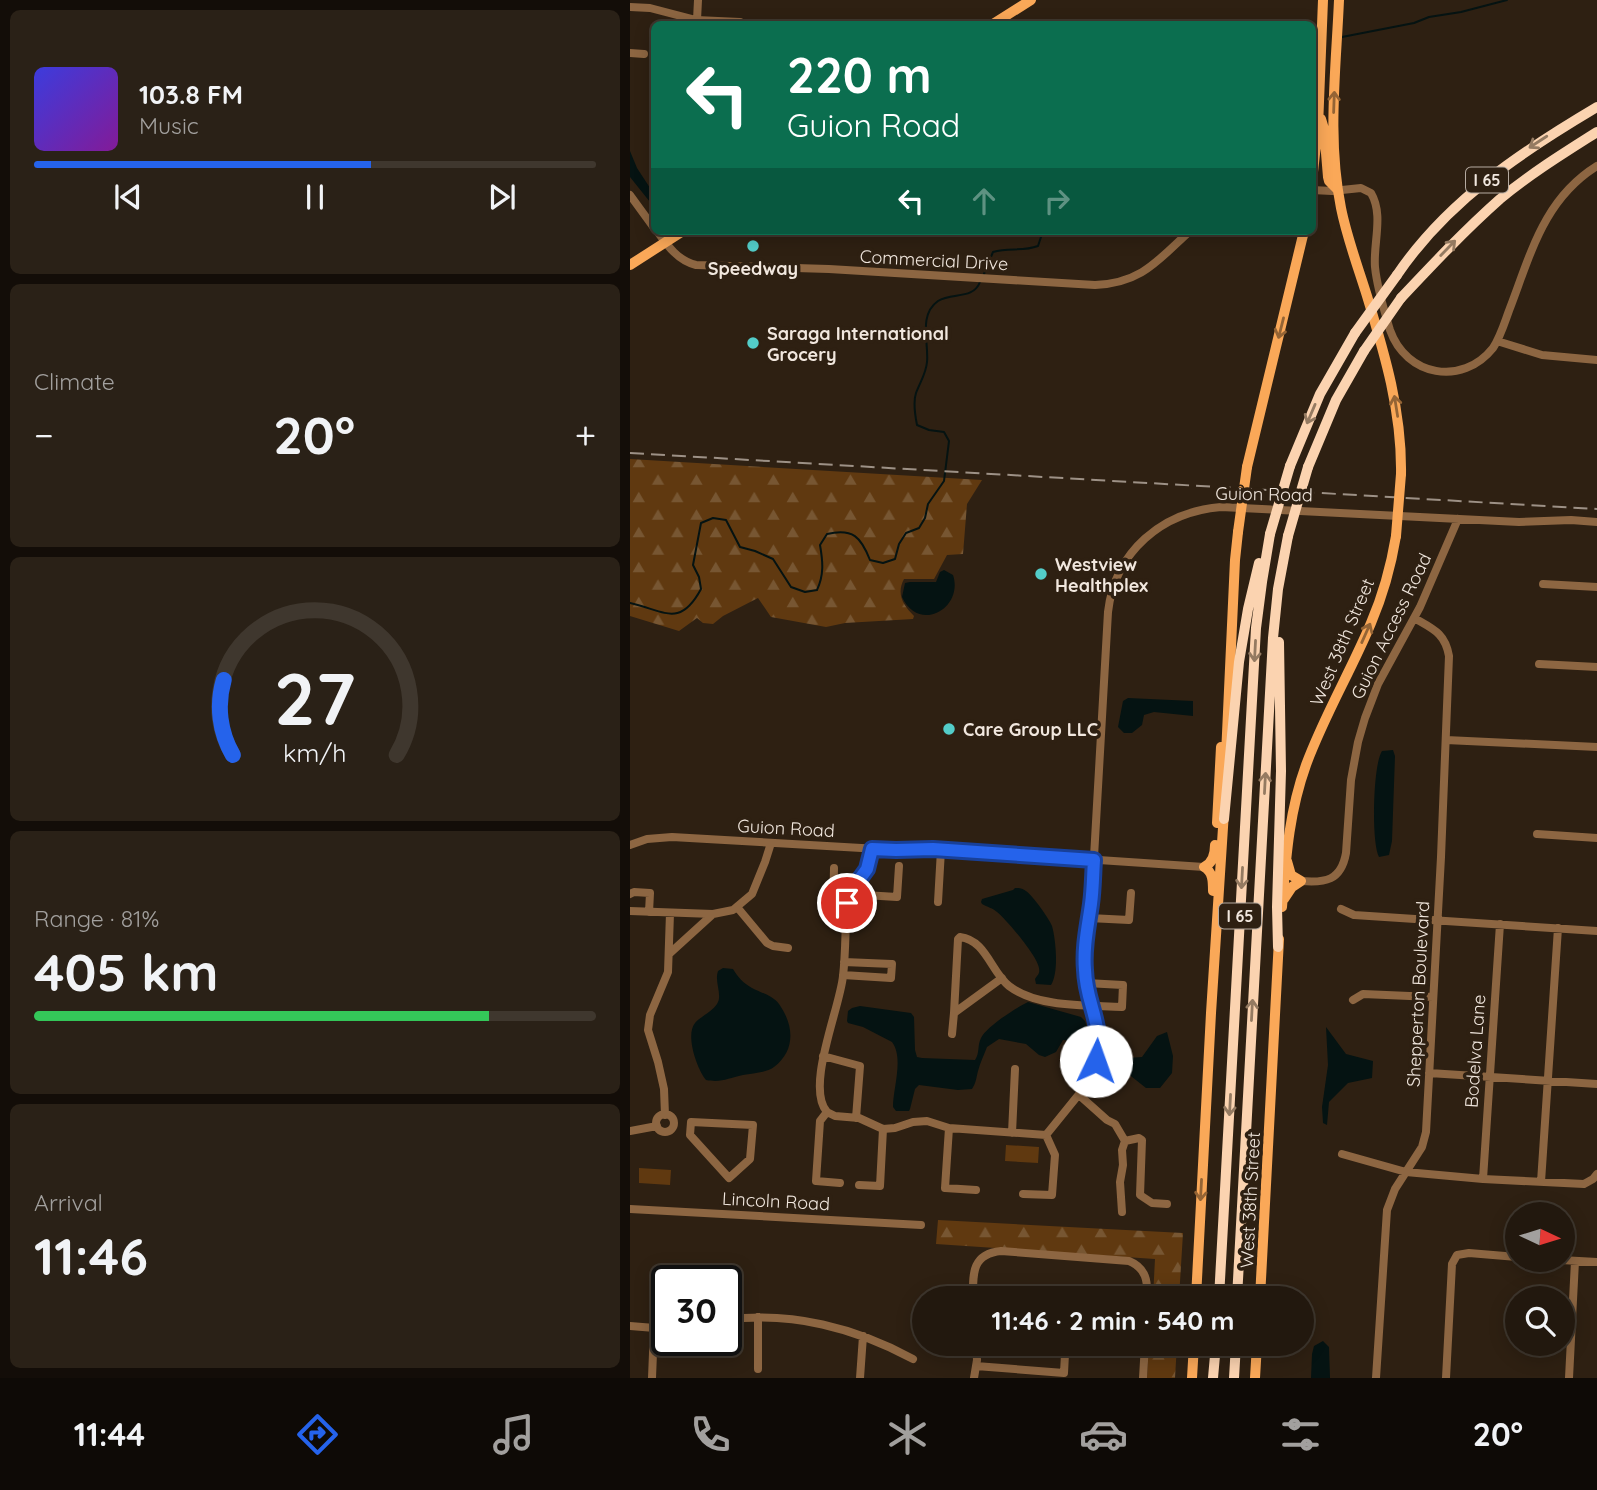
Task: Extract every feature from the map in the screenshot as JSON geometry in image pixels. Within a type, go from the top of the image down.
[{"type":"highway","name":"I 65","points":[[1220,1286],[1256,628],[1270,534],[1290,466],[1320,394],[1355,333],[1412,252],[1463,200],[1489,178],[1536,144],[1597,107]]},
{"type":"highway","name":"I 65","points":[[1238,1286],[1273,638],[1278,589],[1288,536],[1308,467],[1336,400],[1364,351],[1401,298],[1449,247],[1500,200],[1542,167],[1597,132]]},
{"type":"highway","points":[[1224,819],[1240,656],[1256,570],[1270,534]]},
{"type":"highway","points":[[1278,589],[1281,771],[1278,947]]},
{"type":"highway","points":[[1213,1378],[1215,1356]]},
{"type":"highway","points":[[1234,1378],[1235,1356]]},
{"type":"main road","points":[[998,21],[1031,0]]},
{"type":"main road","points":[[1316,141],[1323,0]]},
{"type":"main road","name":"West 38th Street","points":[[1261,1286],[1285,857],[1294,809],[1313,746],[1375,614],[1388,574],[1396,536],[1401,474],[1400,433],[1394,391],[1351,246],[1338,190],[1333,132],[1338,5]]},
{"type":"main road","points":[[1319,111],[1324,128],[1328,177],[1338,190]]},
{"type":"main road","points":[[630,265],[677,235]]},
{"type":"main road","points":[[1197,1286],[1224,819],[1235,560],[1247,467],[1303,235]]},
{"type":"main road","points":[[1216,926],[1213,881],[1210,871],[1204,867],[1211,861],[1215,851],[1222,732],[1228,695]]},
{"type":"main road","points":[[1282,902],[1290,888],[1301,881],[1290,873],[1285,857]]},
{"type":"main road","points":[[1192,1378],[1193,1356]]},
{"type":"main road","points":[[1256,1356],[1256,1378]]},
{"type":"street","points":[[697,20],[698,0]]},
{"type":"street","points":[[630,7],[650,8],[697,20],[718,21]]},
{"type":"street","points":[[630,53],[644,54]]},
{"type":"street","points":[[1316,190],[1361,188],[1371,193],[1377,210],[1374,255],[1376,275],[1393,338],[1407,357],[1419,365],[1441,372],[1458,371],[1479,362],[1489,353],[1497,341],[1545,221],[1564,193],[1597,166]]},
{"type":"street","name":"Commercial Drive","points":[[630,195],[651,223]]},
{"type":"street","name":"Commercial Drive","points":[[660,235],[683,260],[695,265],[837,270],[1093,285],[1134,277],[1153,266],[1186,235]]},
{"type":"street","points":[[1497,341],[1526,352],[1597,360]]},
{"type":"street","name":"Guion Road","points":[[1094,860],[1111,592],[1130,555],[1159,527],[1183,514],[1221,507],[1519,522],[1597,522]]},
{"type":"street","name":"Guion Access Road","points":[[1301,881],[1328,880],[1336,875],[1343,865],[1351,780],[1359,736],[1369,705],[1414,618],[1458,519]]},
{"type":"street","points":[[1543,584],[1597,587]]},
{"type":"street","name":"Shepperton Boulevard","points":[[1376,1378],[1387,1210],[1395,1189],[1422,1147],[1426,1132],[1437,922],[1449,656],[1446,643],[1440,635],[1414,618]]},
{"type":"street","points":[[1539,664],[1597,667]]},
{"type":"street","points":[[1446,740],[1597,747]]},
{"type":"street","points":[[1537,834],[1597,838]]},
{"type":"street","name":"Guion Road","points":[[630,845],[663,837],[872,849],[941,850],[1204,867]]},
{"type":"street","points":[[630,911],[713,914],[729,911],[754,891],[771,842]]},
{"type":"street","points":[[872,849],[867,869],[852,889],[847,901],[843,975],[821,1065],[822,1105],[827,1112],[835,1116],[856,1118],[883,1129],[921,1121],[948,1128],[1046,1135]]},
{"type":"street","points":[[938,902],[941,850]]},
{"type":"street","points":[[1046,1135],[1079,1095],[1092,1072],[1097,1052],[1098,1028],[1086,983],[1084,955],[1094,860]]},
{"type":"street","points":[[852,889],[864,895],[897,897],[899,866]]},
{"type":"street","points":[[834,868],[832,912],[846,915]]},
{"type":"street","points":[[630,894],[650,893],[649,912]]},
{"type":"street","points":[[1089,918],[1129,920],[1131,893]]},
{"type":"street","points":[[737,907],[767,943],[788,948]]},
{"type":"street","points":[[1341,909],[1354,915],[1597,931]]},
{"type":"street","points":[[665,1115],[664,1089],[648,1030],[650,1015],[668,974],[670,913]]},
{"type":"street","points":[[669,954],[713,914]]},
{"type":"street","name":"Bodelva Lane","points":[[1483,1179],[1500,924]]},
{"type":"street","points":[[1541,1182],[1558,928]]},
{"type":"street","points":[[952,1034],[959,938],[970,939],[977,944],[1010,986],[1038,999],[1065,1004],[1122,1007],[1123,985],[1086,983]]},
{"type":"street","points":[[843,975],[891,978],[892,964],[844,962]]},
{"type":"street","points":[[954,1013],[1002,978]]},
{"type":"street","points":[[1353,1000],[1363,994],[1433,997]]},
{"type":"street","points":[[823,1056],[860,1066],[856,1118]]},
{"type":"street","points":[[1012,1133],[1015,1069]]},
{"type":"street","points":[[1429,1073],[1597,1084]]},
{"type":"street","points":[[1079,1095],[1115,1124],[1128,1140]]},
{"type":"street","points":[[827,1112],[820,1121],[816,1181],[840,1183]]},
{"type":"street","points":[[665,1115],[671,1116],[674,1121],[668,1132],[661,1131],[657,1126],[659,1117],[665,1115]]},
{"type":"street","points":[[674,1121],[752,1125],[750,1158],[729,1178],[690,1135],[691,1122]]},
{"type":"street","points":[[630,1131],[657,1126]]},
{"type":"street","points":[[948,1128],[945,1188],[976,1190]]},
{"type":"street","points":[[859,1185],[880,1186],[883,1129]]},
{"type":"street","points":[[1023,1194],[1052,1195],[1055,1155],[1046,1135]]},
{"type":"street","points":[[1128,1140],[1142,1140],[1139,1190],[1141,1196],[1152,1203],[1167,1204]]},
{"type":"street","points":[[1122,1212],[1122,1155],[1128,1140]]},
{"type":"street","points":[[1342,1154],[1406,1172],[1483,1179],[1584,1184],[1594,1179],[1597,1174]]},
{"type":"street","points":[[1121,1192],[1139,1190]]},
{"type":"street","name":"Lincoln Road","points":[[630,1209],[921,1225]]},
{"type":"street","points":[[973,1286],[975,1267],[982,1257],[1001,1251],[1124,1260],[1141,1268],[1147,1286]]},
{"type":"street","points":[[1446,1378],[1452,1264],[1457,1255],[1468,1253],[1505,1256]]},
{"type":"street","points":[[1575,1261],[1597,1262]]},
{"type":"street","points":[[1569,1378],[1574,1272]]},
{"type":"street","points":[[742,1318],[758,1317],[828,1326],[863,1336],[913,1359]]},
{"type":"street","points":[[758,1317],[758,1369]]},
{"type":"street","points":[[630,1326],[651,1328]]},
{"type":"street","points":[[860,1378],[863,1336]]},
{"type":"street","points":[[652,1378],[653,1356]]},
{"type":"street","points":[[974,1378],[976,1356]]},
{"type":"street","points":[[976,1366],[1064,1373],[1065,1356]]},
{"type":"street","points":[[1143,1378],[1144,1356]]},
{"type":"green space","points":[[630,459],[982,480],[967,504],[963,554],[947,555],[934,579],[904,579],[901,594],[914,616],[913,619],[845,623],[826,627],[771,617],[758,598],[713,624],[703,623],[697,618],[679,631],[630,616]]},
{"type":"green space","points":[[1006,1145],[1039,1147],[1038,1163],[1005,1161]]},
{"type":"green space","points":[[639,1168],[671,1170],[670,1185],[639,1183]]},
{"type":"green space","points":[[938,1220],[1183,1233],[1180,1286],[1154,1286],[1155,1259],[936,1244]]},
{"type":"green space","points":[[1148,1356],[1176,1356],[1175,1378],[1147,1378]]},
{"type":"shaded area","points":[[630,151],[651,189],[651,203],[650,202],[630,177]]},
{"type":"shaded area","points":[[944,570],[953,575],[955,587],[946,606],[929,615],[919,614],[910,608],[902,597],[905,583],[936,582],[940,572]]},
{"type":"shaded area","points":[[1128,698],[1193,701],[1193,716],[1154,712],[1144,715],[1142,725],[1132,733],[1124,733],[1118,727],[1123,701]]},
{"type":"shaded area","points":[[1393,750],[1392,841],[1389,855],[1379,857],[1374,820],[1375,786],[1382,751]]},
{"type":"shaded area","points":[[1015,888],[1029,893],[1052,926],[1056,965],[1051,985],[1036,984],[1039,970],[1033,956],[1002,916],[981,902],[982,899]]},
{"type":"shaded area","points":[[723,968],[733,969],[746,984],[770,996],[779,1004],[788,1020],[790,1037],[786,1053],[771,1069],[712,1081],[706,1080],[699,1068],[691,1035],[695,1023],[719,1000],[717,975]]},
{"type":"shaded area","points":[[1028,1002],[1081,1017],[1085,1021],[1091,1041],[1085,1043],[1063,1040],[1056,1052],[1045,1057],[1026,1044],[999,1039],[987,1047],[972,1089],[919,1085],[915,1089],[909,1111],[896,1111],[893,1107],[898,1065],[892,1042],[847,1021],[848,1011],[860,1006],[911,1013],[914,1017],[917,1057],[975,1060],[980,1041],[989,1028]]},
{"type":"shaded area","points":[[1326,1027],[1346,1054],[1373,1061],[1372,1078],[1348,1083],[1329,1102],[1327,1125],[1323,1123],[1322,1107],[1328,1065]]},
{"type":"shaded area","points":[[1167,1032],[1173,1056],[1172,1073],[1160,1088],[1146,1088],[1122,1069],[1114,1052],[1117,1049],[1128,1058],[1142,1057],[1157,1036]]},
{"type":"shaded area","points":[[1323,1341],[1329,1347],[1330,1378],[1311,1378],[1314,1346]]},
{"type":"waterway","points":[[1342,37],[1507,0]]},
{"type":"waterway","points":[[984,274],[993,252],[1038,246],[1042,235]]},
{"type":"waterway","points":[[630,603],[671,614],[686,609],[701,589],[693,565],[701,523],[713,518],[726,520],[740,547],[773,559],[791,587],[805,592],[817,590],[822,568],[820,545],[827,534],[843,532],[855,536],[870,560],[883,563],[895,559],[899,544],[906,533],[919,528],[925,518],[928,504],[944,481],[949,441],[944,432],[917,425],[914,404],[927,362],[928,314],[938,301],[967,294],[977,288],[980,282]]},
{"type":"railway","points":[[630,453],[1597,509]]},
{"type":"place","name":"Speedway","points":[[753,246]]},
{"type":"place","name":"Saraga International Grocery","points":[[753,343]]},
{"type":"place","name":"Westview Healthplex","points":[[1041,574]]},
{"type":"place","name":"Care Group LLC","points":[[949,729]]},
{"type":"route","points":[[847,903],[851,891],[867,869],[872,849],[933,849],[1094,860],[1084,966],[1098,1028],[1096,1061]]}]
